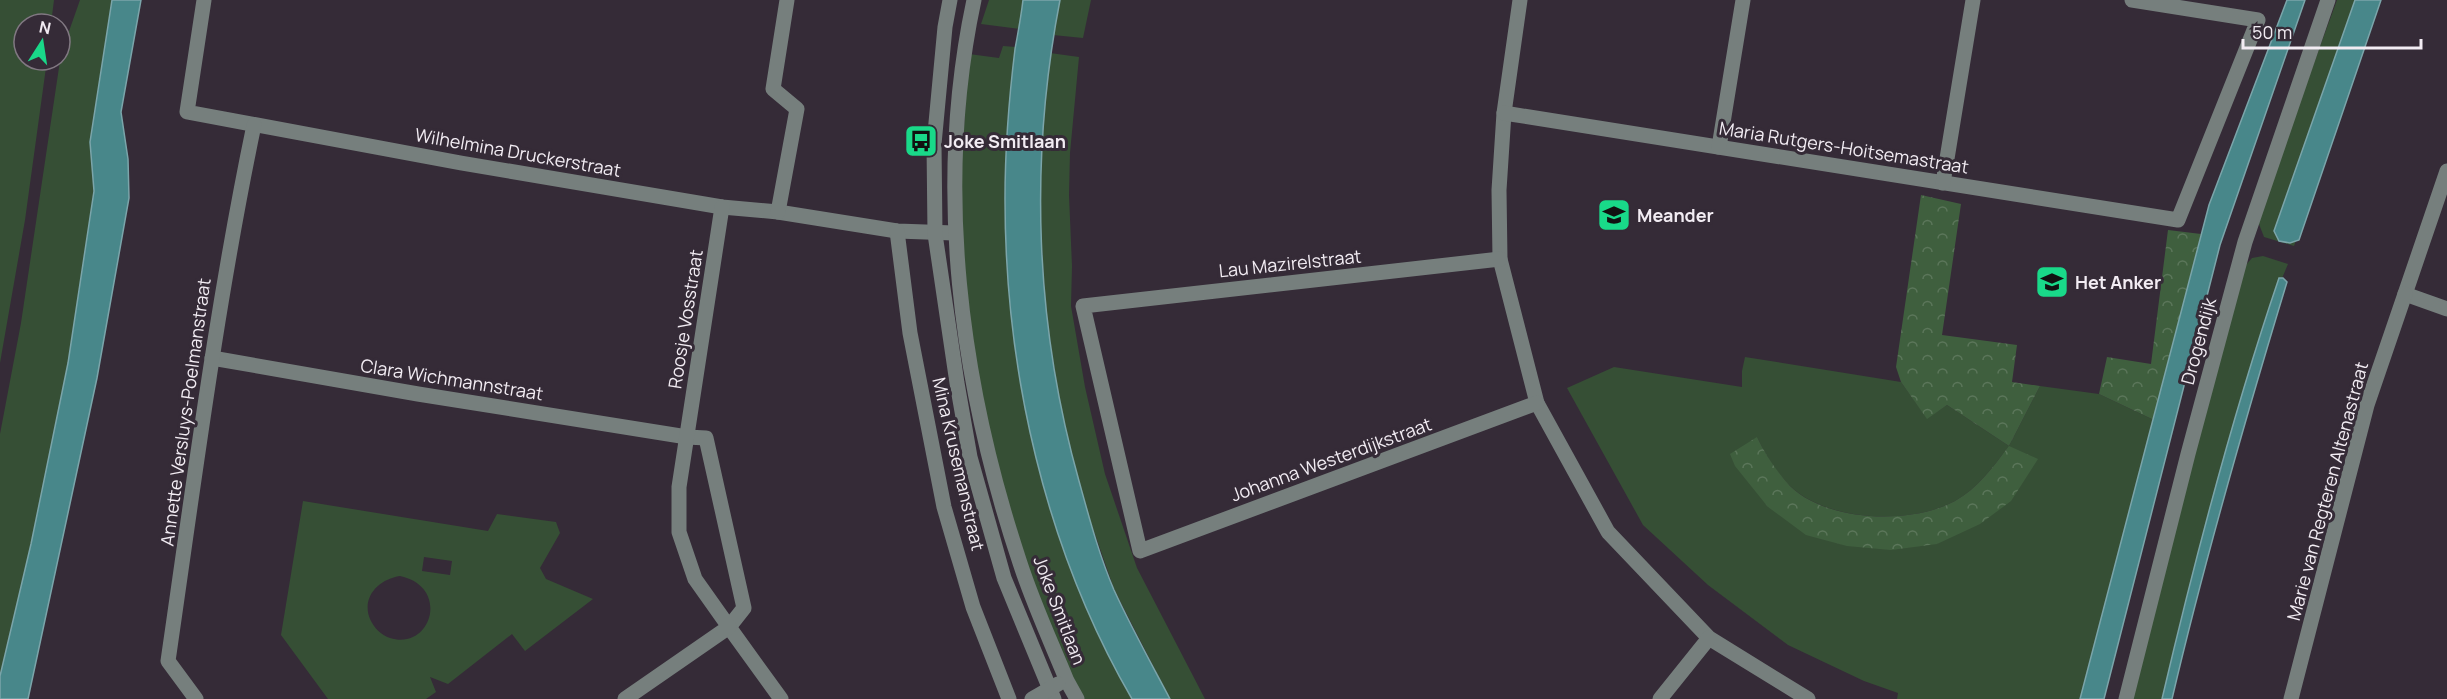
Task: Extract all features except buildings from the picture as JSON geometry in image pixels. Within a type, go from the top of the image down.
[{"type":"street","name":"Wilhelmina Druckerstraat","points":[[204,0],[187,112],[722,207],[778,212],[897,231],[954,233]]},
{"type":"street","points":[[778,212],[797,109],[773,89],[787,0]]},
{"type":"street","points":[[950,0],[945,27],[934,144],[935,234],[970,457],[1004,578],[1052,694]]},
{"type":"street","name":"Joke Smitlaan","points":[[974,0],[967,32],[955,141],[954,233],[969,357],[987,451],[1020,564],[1067,681],[1077,699]]},
{"type":"street","points":[[1520,0],[1504,113],[1499,190],[1500,259],[1537,403],[1608,532],[1709,638],[1808,699]]},
{"type":"street","points":[[1719,147],[1743,0]]},
{"type":"street","points":[[1943,183],[1973,0]]},
{"type":"street","name":"Maria Rutgers-Hoitsemastraat","points":[[1504,113],[2178,220],[2258,20],[2132,0]]},
{"type":"street","name":"Drogendijk","points":[[2127,699],[2188,454],[2245,242],[2328,0]]},
{"type":"street","name":"Annette Versluys-Poelmanstraat","points":[[196,699],[168,661],[235,214],[254,124]]},
{"type":"street","name":"Marie van Regteren Altenastraat","points":[[2291,699],[2367,405],[2447,171]]},
{"type":"street","name":"Roosje Vosstraat","points":[[722,207],[679,487],[679,532],[695,579],[782,699]]},
{"type":"street","name":"Mina Krusemanstraat","points":[[897,231],[910,333],[944,507],[973,607],[1009,699]]},
{"type":"street","name":"Lau Mazirelstraat","points":[[1140,551],[1083,306],[1500,259]]},
{"type":"street","points":[[2405,294],[2447,309]]},
{"type":"street","name":"Clara Wichmannstraat","points":[[212,358],[687,437]]},
{"type":"street","name":"Johanna Westerdijkstraat","points":[[1140,551],[1537,403]]},
{"type":"street","points":[[625,699],[729,627],[744,608],[706,438],[687,437]]},
{"type":"street","points":[[1660,699],[1709,638]]},
{"type":"street","points":[[1032,699],[1052,694],[1067,681]]},
{"type":"shaded area","points":[[0,0],[54,0],[52,12],[12,12],[12,72],[45,72],[25,220],[0,363]]},
{"type":"shaded area","points":[[80,0],[112,0],[90,142],[94,190],[68,363],[31,544],[0,676],[0,434],[21,323],[58,72],[72,72],[72,23]]},
{"type":"shaded area","points":[[112,0],[141,0],[121,112],[128,159],[129,198],[97,378],[28,699],[0,699],[0,676],[31,544],[68,363],[94,191],[90,142]]},
{"type":"shaded area","points":[[989,0],[1023,0],[1020,29],[981,24]]},
{"type":"shaded area","points":[[1023,0],[1060,0],[1050,60],[1044,121],[1041,242],[1045,302],[1064,422],[1099,550],[1109,577],[1127,618],[1170,699],[1132,699],[1102,642],[1075,582],[1054,520],[1036,457],[1022,393],[1007,264],[1005,199],[1009,105]]},
{"type":"shaded area","points":[[1060,0],[1091,0],[1083,38],[1053,35]]},
{"type":"shaded area","points":[[2287,0],[2305,0],[2220,245],[2104,699],[2080,699],[2209,205]]},
{"type":"shaded area","points":[[2337,0],[2381,0],[2294,246],[2264,237],[2257,219]]},
{"type":"shaded area","points":[[2355,0],[2381,0],[2299,240],[2290,243],[2279,241],[2274,231]]},
{"type":"shaded area","points":[[1003,46],[1016,47],[1010,103],[1006,216],[1017,353],[1025,408],[1034,451],[1059,537],[1092,620],[1132,699],[1081,699],[1026,574],[975,375],[962,259],[962,156],[969,54],[999,58]]},
{"type":"shaded area","points":[[1050,53],[1079,57],[1070,153],[1071,306],[1085,387],[1105,474],[1137,568],[1205,699],[1170,699],[1114,589],[1087,511],[1066,436],[1046,313],[1039,201]]},
{"type":"shaded area","points":[[2263,256],[2288,264],[2265,319],[2227,446],[2162,699],[2131,699],[2245,266],[2252,258]]},
{"type":"shaded area","points":[[2279,278],[2287,282],[2226,489],[2172,699],[2162,699],[2215,487]]},
{"type":"shaded area","points":[[1745,357],[1901,382],[1927,418],[1947,405],[2009,446],[2040,386],[2099,394],[2154,420],[2080,699],[1897,699],[1898,693],[1864,681],[1788,645],[1708,585],[1643,525],[1567,388],[1614,367],[1742,387]],"holes":[[[1757,437],[1780,475],[1806,498],[1847,513],[1870,516],[1916,514],[1937,509],[1955,501],[1978,483],[2009,446],[1937,544],[1768,507]]]},
{"type":"shaded area","points":[[303,501],[488,531],[497,514],[556,522],[560,533],[540,568],[546,579],[593,599],[525,651],[512,634],[448,684],[430,677],[436,692],[426,699],[328,699],[281,635]],"holes":[[[424,557],[452,561],[450,575],[422,571]],[[400,576],[416,582],[426,592],[430,604],[430,616],[425,627],[416,635],[404,640],[390,638],[381,633],[370,619],[368,611],[368,603],[374,590],[385,581]]]},
{"type":"green space","points":[[1921,195],[1961,204],[1942,335],[2017,345],[2012,382],[2040,386],[2009,446],[1947,405],[1927,419],[1901,382],[1896,367]]},
{"type":"green space","points":[[2168,230],[2201,234],[2154,420],[2099,394],[2107,357],[2151,364]]},
{"type":"green space","points":[[1757,437],[1780,475],[1806,498],[1825,507],[1847,513],[1893,516],[1937,509],[1955,501],[1978,483],[2009,446],[2038,459],[2011,501],[1980,524],[1937,544],[1891,550],[1847,546],[1806,535],[1768,507],[1735,466],[1730,454]]},
{"type":"place","name":"Joke Smitlaan","points":[[921,141]]},
{"type":"place","name":"Meander","points":[[1614,215]]},
{"type":"place","name":"Het Anker","points":[[2052,282]]}]
